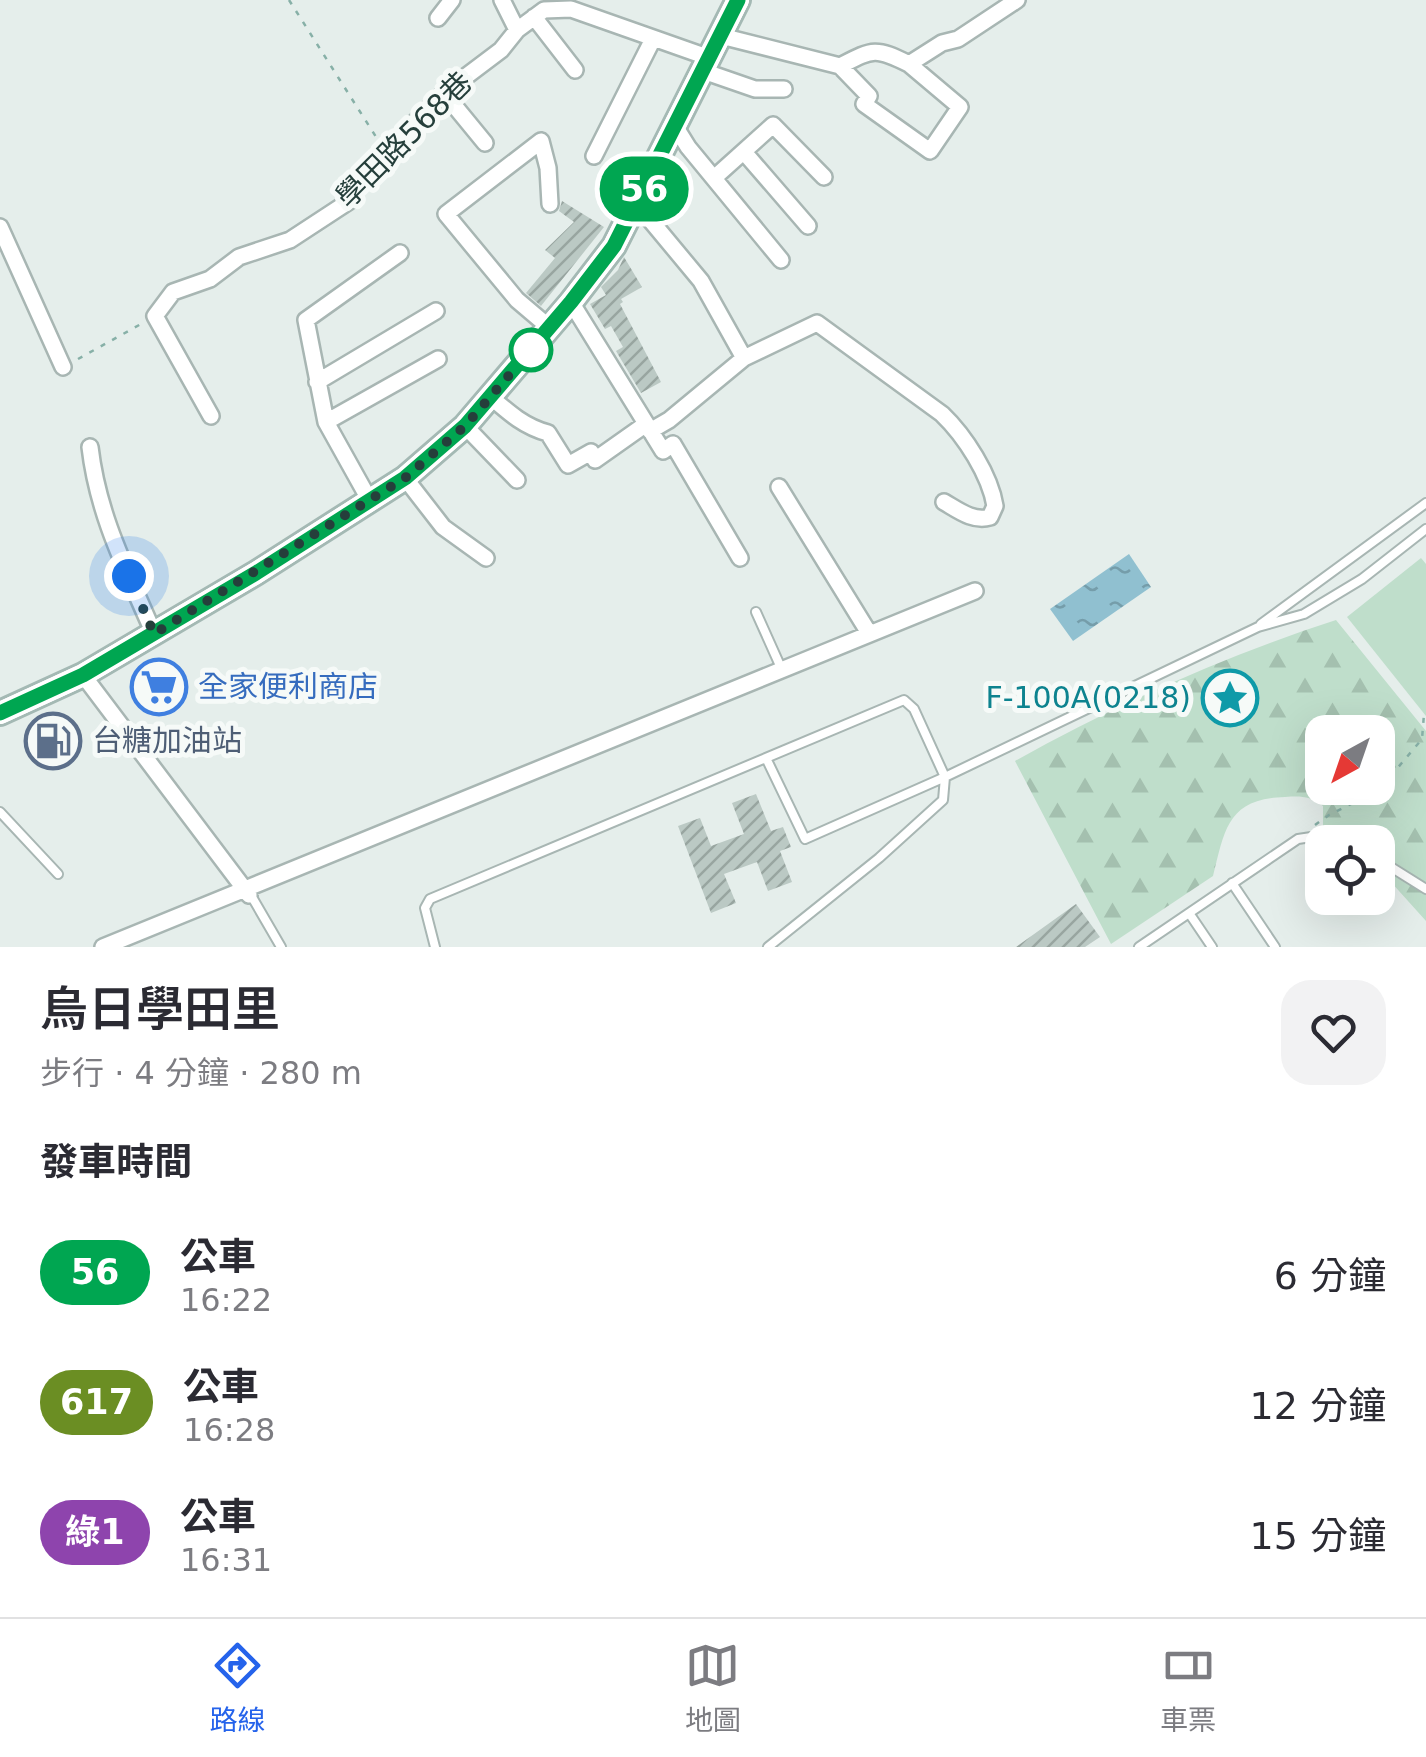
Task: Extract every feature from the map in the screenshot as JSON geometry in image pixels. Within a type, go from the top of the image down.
[{"type":"main road","points":[[0,714],[83,675],[370,502],[405,478],[465,426],[614,246],[738,0]]},
{"type":"street","points":[[438,18],[452,0]]},
{"type":"street","points":[[502,0],[517,30]]},
{"type":"street","points":[[909,64],[942,43],[958,39],[1017,0]]},
{"type":"street","name":"學田路568巷","points":[[155,316],[173,292],[210,279],[239,257],[290,240],[348,202],[348,190],[444,93],[501,50],[539,9]]},
{"type":"street","points":[[539,9],[571,9],[652,38],[756,89],[784,90]]},
{"type":"street","points":[[539,9],[575,70]]},
{"type":"street","points":[[721,36],[840,66],[868,96],[864,104],[930,151],[960,106],[909,64],[880,50],[868,51],[840,66]]},
{"type":"street","points":[[594,156],[652,38]]},
{"type":"street","points":[[444,93],[485,143]]},
{"type":"street","points":[[714,178],[774,125],[824,177]]},
{"type":"street","points":[[676,126],[781,260]]},
{"type":"street","points":[[550,204],[548,168],[541,141],[446,214],[517,300],[550,328]]},
{"type":"street","points":[[744,152],[808,226]]},
{"type":"street","points":[[637,204],[701,281],[744,358]]},
{"type":"street","points":[[0,227],[63,367]]},
{"type":"street","points":[[370,502],[326,422],[306,320],[400,253]]},
{"type":"street","points":[[571,302],[663,452],[673,444],[740,558]]},
{"type":"street","points":[[317,382],[436,312]]},
{"type":"street","points":[[155,316],[211,416]]},
{"type":"street","points":[[492,398],[514,417],[548,433],[568,464],[591,452],[595,460],[669,420],[744,358],[812,323],[822,326],[955,428],[974,458],[995,506],[984,519],[972,518],[944,502]]},
{"type":"street","points":[[326,422],[438,359]]},
{"type":"street","points":[[465,426],[517,480]]},
{"type":"street","points":[[90,447],[104,519],[154,634]]},
{"type":"street","points":[[405,478],[443,527],[486,558]]},
{"type":"street","points":[[779,488],[869,633]]},
{"type":"street","points":[[104,947],[247,894],[976,591]]},
{"type":"street","points":[[83,675],[247,894]]},
{"type":"lane","points":[[1258,627],[1426,502]]},
{"type":"lane","points":[[766,758],[805,839],[945,777],[1258,627],[1304,614],[1362,580],[1426,530]]},
{"type":"lane","points":[[756,612],[782,670]]},
{"type":"lane","points":[[432,946],[424,908],[430,899],[904,700],[914,709],[945,777],[944,800],[768,947]]},
{"type":"lane","points":[[0,812],[58,874]]},
{"type":"lane","points":[[1138,947],[1305,838]]},
{"type":"lane","points":[[1395,870],[1426,889]]},
{"type":"lane","points":[[1232,884],[1275,947]]},
{"type":"lane","points":[[247,894],[282,947]]},
{"type":"lane","points":[[1189,912],[1212,947]]},
{"type":"path","points":[[290,0],[387,154]]},
{"type":"path","points":[[63,367],[155,316]]},
{"type":"path","points":[[1298,839],[1329,814],[1380,790],[1422,739],[1424,714]]},
{"type":"green space","points":[[1421,558],[1426,564],[1426,716],[1347,617]]},
{"type":"green space","points":[[1336,620],[1426,731],[1426,921],[1395,887],[1395,825],[1323,825],[1322,805],[1395,805],[1395,715],[1305,715],[1305,797],[1266,799],[1240,810],[1226,830],[1213,876],[1111,944],[1015,761],[1093,720],[1253,649]]},
{"type":"water","points":[[1129,554],[1151,587],[1073,641],[1050,609]]},
{"type":"building","points":[[562,201],[604,227],[541,306],[526,293],[555,258],[545,250],[574,222],[559,211]]},
{"type":"building","points":[[624,257],[642,287],[621,299],[620,304],[661,382],[641,393],[616,351],[623,347],[611,326],[605,329],[590,304],[606,295],[601,287],[618,270]]},
{"type":"building","points":[[756,794],[771,831],[783,827],[791,847],[780,851],[792,882],[768,891],[757,862],[724,874],[736,903],[711,913],[678,826],[700,818],[711,846],[744,834],[732,803]]},
{"type":"building","points":[[1076,904],[1100,937],[1085,947],[1016,947]]},
{"type":"bus line","name":"56","points":[[0,713],[83,675],[256,573],[405,478],[465,426],[614,246],[738,0]]},
{"type":"place","name":"全家便利商店","points":[[159,687]]},
{"type":"place","name":"F-100A(0218)","points":[[1230,698]]},
{"type":"place","name":"台糖加油站","points":[[53,741]]},
{"type":"route","points":[[129,576],[154,634],[405,478],[465,426],[531,350]]}]
